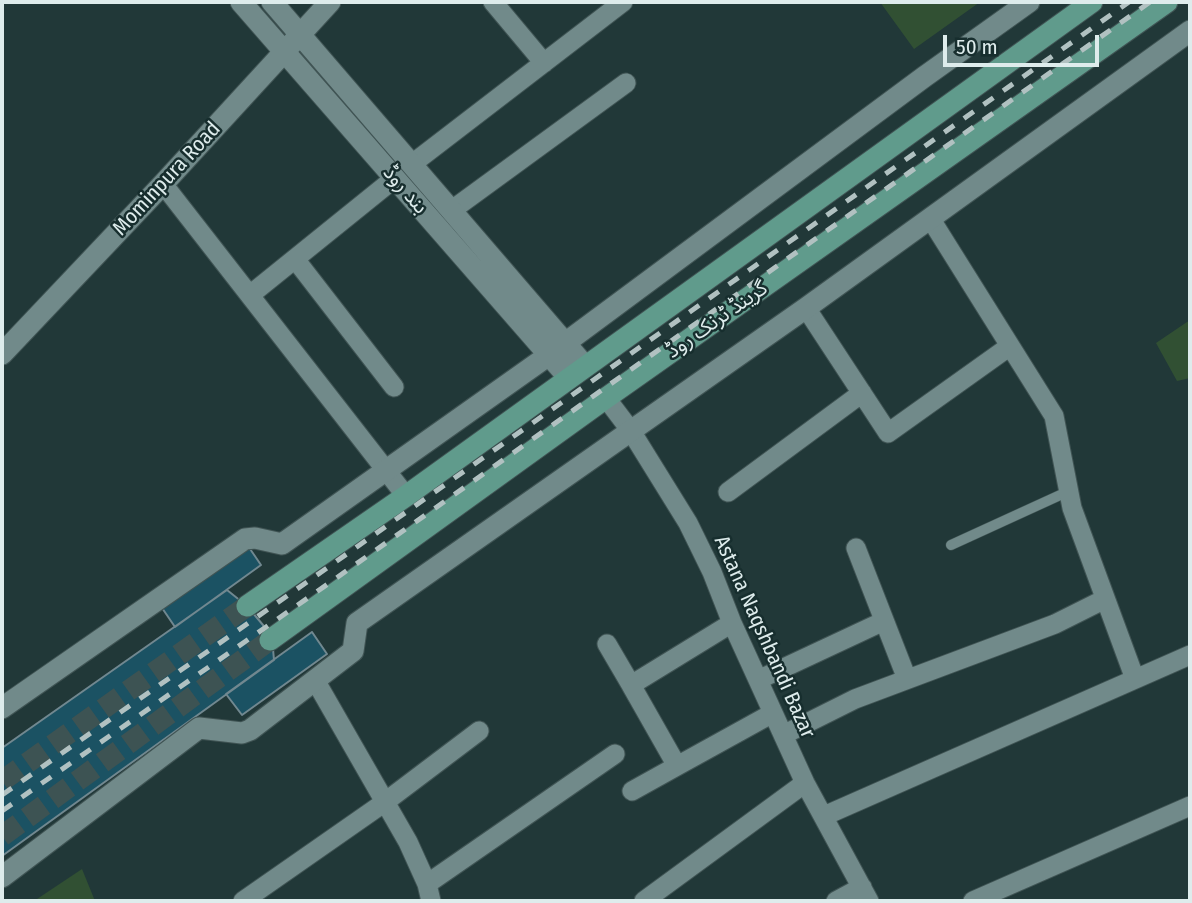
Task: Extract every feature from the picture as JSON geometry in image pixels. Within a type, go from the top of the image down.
[{"type":"main road","name":"گرینڈ ٹرنک روڈ","points":[[247,606],[406,496],[1091,2]]},
{"type":"main road","name":"گرینڈ ٹرنک روڈ","points":[[270,640],[1167,2]]},
{"type":"street","name":"بند روڈ","points":[[242,2],[395,178],[577,372]]},
{"type":"street","name":"بند روڈ","points":[[272,2],[452,210],[557,349]]},
{"type":"street","name":"Mominpura Road","points":[[2,354],[330,2]]},
{"type":"street","points":[[493,2],[544,63]]},
{"type":"street","points":[[412,164],[623,2]]},
{"type":"street","points":[[2,708],[245,539],[255,538],[282,544],[557,349],[1029,2]]},
{"type":"street","points":[[2,877],[199,727],[246,732],[353,651],[357,623],[806,308],[1190,31]]},
{"type":"street","points":[[452,210],[626,83]]},
{"type":"street","points":[[250,295],[395,178]]},
{"type":"street","points":[[163,184],[406,496]]},
{"type":"street","points":[[930,218],[1054,416],[1072,508],[1135,679]]},
{"type":"street","points":[[295,259],[394,387]]},
{"type":"street","points":[[806,308],[888,433],[1010,346]]},
{"type":"street","points":[[727,492],[862,393]]},
{"type":"street","name":"Astana Naqshbandi Bazar","points":[[607,398],[631,431],[688,523],[805,783],[865,894]]},
{"type":"street","points":[[856,548],[907,679]]},
{"type":"street","points":[[783,735],[855,699],[1055,624],[1105,599]]},
{"type":"street","points":[[760,679],[884,621]]},
{"type":"street","points":[[631,685],[732,623]]},
{"type":"street","points":[[607,644],[677,766]]},
{"type":"street","points":[[824,816],[1190,655]]},
{"type":"street","points":[[315,680],[408,842],[429,892],[615,754]]},
{"type":"street","points":[[632,792],[773,713]]},
{"type":"street","points":[[243,901],[385,802],[479,731]]},
{"type":"street","points":[[644,901],[805,783]]},
{"type":"street","points":[[974,901],[1190,806]]},
{"type":"street","points":[[836,901],[865,894]]},
{"type":"lane","points":[[951,545],[1069,491]]},
{"type":"green space","points":[[880,2],[980,2],[914,49]]},
{"type":"green space","points":[[1190,320],[1190,378],[1177,381],[1156,343]]},
{"type":"green space","points":[[82,869],[95,901],[34,901]]},
{"type":"building","points":[[246,543],[261,565],[175,627],[158,602]]},
{"type":"building","points":[[227,590],[247,606],[263,625],[273,649],[274,660],[2,856],[2,748]]},
{"type":"building","points":[[312,632],[327,654],[242,715],[226,694]]},
{"type":"tunnel","points":[[2,781],[247,606]]},
{"type":"tunnel","points":[[2,836],[270,640]]},
{"type":"railway","points":[[2,795],[1129,2]]},
{"type":"railway","points":[[2,811],[335,579],[1150,2]]}]
